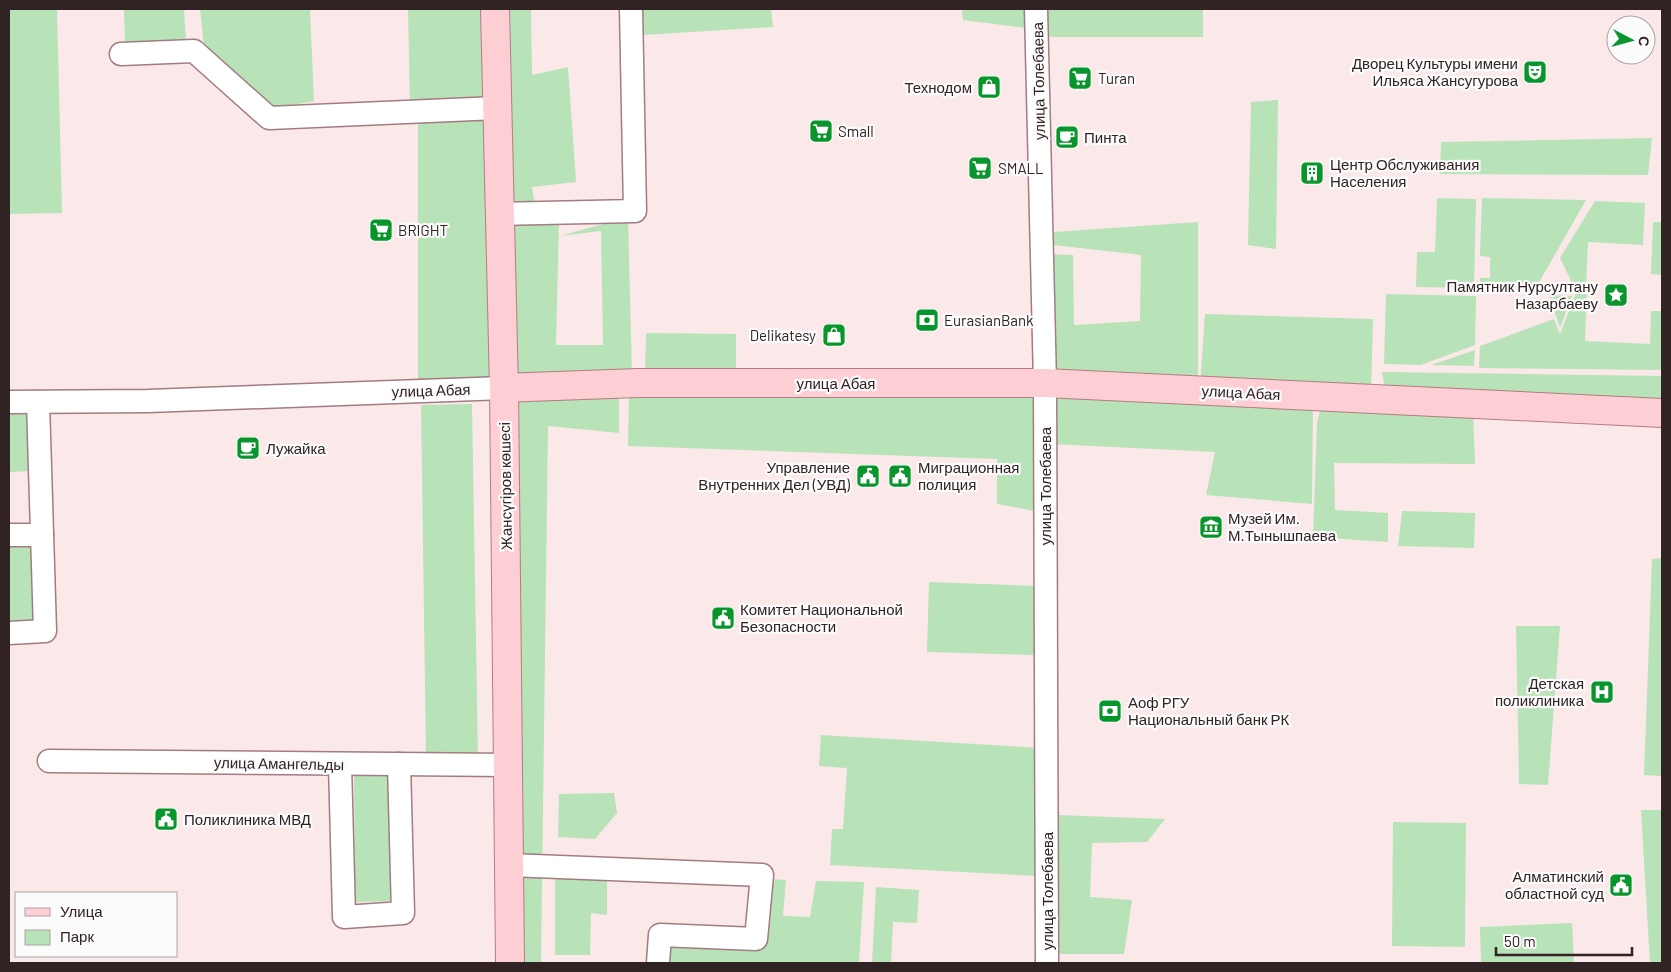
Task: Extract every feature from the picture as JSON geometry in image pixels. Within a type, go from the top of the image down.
[{"type":"main road","name":"Жансүгіров көшесі","points":[[495,9],[504,388],[510,963]]},
{"type":"main road","name":"улица Абая","points":[[504,388],[638,383],[1045,383],[1390,398],[1662,414]]},
{"type":"street","points":[[500,214],[635,210],[630,9]]},
{"type":"street","name":"улица Толебаева","points":[[1036,9],[1045,383],[1047,963]]},
{"type":"street","points":[[121,54],[194,52],[269,118],[498,108]]},
{"type":"street","name":"улица Абая","points":[[9,402],[148,401],[504,388]]},
{"type":"street","points":[[9,634],[45,631],[38,402]]},
{"type":"street","points":[[9,535],[42,535]]},
{"type":"street","name":"улица Амангельды","points":[[49,761],[508,765]]},
{"type":"street","points":[[340,764],[344,917],[403,913],[399,764]]},
{"type":"street","points":[[509,865],[762,875],[756,939],[660,935],[658,963]]},
{"type":"green space","points":[[9,9],[57,9],[62,213],[9,214]]},
{"type":"green space","points":[[124,9],[184,9],[186,41],[125,42]]},
{"type":"green space","points":[[200,9],[310,9],[314,101],[276,108],[204,47]]},
{"type":"green space","points":[[408,9],[483,9],[485,101],[410,105]]},
{"type":"green space","points":[[503,9],[531,9],[532,75],[568,67],[576,182],[532,187],[538,222],[559,220],[556,345],[603,345],[601,231],[560,236],[628,217],[632,376],[511,380]]},
{"type":"green space","points":[[643,9],[771,9],[773,27],[643,35]]},
{"type":"green space","points":[[962,9],[1025,9],[1025,28],[963,20]]},
{"type":"green space","points":[[1045,9],[1203,9],[1203,37],[1046,37]]},
{"type":"green space","points":[[1278,100],[1276,249],[1248,245],[1251,102]]},
{"type":"green space","points":[[490,115],[496,379],[418,381],[418,120]]},
{"type":"green space","points":[[1652,138],[1648,175],[1440,174],[1441,142]]},
{"type":"green space","points":[[1437,198],[1476,199],[1474,288],[1416,287],[1417,252],[1435,252]]},
{"type":"green space","points":[[1482,198],[1586,200],[1537,286],[1480,285],[1480,278],[1490,278],[1490,257],[1480,256]]},
{"type":"green space","points":[[1595,201],[1645,203],[1643,245],[1588,242],[1586,286],[1573,285],[1560,258]]},
{"type":"green space","points":[[1198,222],[1198,385],[1051,379],[1049,254],[1073,255],[1074,325],[1140,321],[1141,255],[1054,245],[1054,232]]},
{"type":"green space","points":[[1653,222],[1662,222],[1662,275],[1651,274]]},
{"type":"green space","points":[[1576,293],[1587,293],[1585,341],[1650,344],[1651,311],[1662,311],[1662,370],[1479,368],[1480,346],[1554,319],[1560,334]]},
{"type":"green space","points":[[1386,294],[1476,296],[1475,345],[1421,365],[1384,364]]},
{"type":"green space","points":[[1549,295],[1572,296],[1560,328]]},
{"type":"green space","points":[[1205,314],[1373,319],[1371,393],[1200,386]]},
{"type":"green space","points":[[646,333],[736,334],[736,376],[645,377]]},
{"type":"green space","points":[[1475,350],[1474,366],[1431,365]]},
{"type":"green space","points":[[1382,372],[1662,376],[1662,408],[1385,391]]},
{"type":"green space","points":[[629,390],[1035,392],[1035,511],[997,504],[997,459],[628,446]]},
{"type":"green space","points":[[619,391],[619,433],[548,426],[541,963],[514,963],[510,393]]},
{"type":"green space","points":[[1058,392],[1313,404],[1312,504],[1206,495],[1215,452],[1052,444]]},
{"type":"green space","points":[[1322,402],[1473,409],[1475,464],[1334,463],[1335,510],[1388,513],[1388,542],[1313,537],[1317,423]]},
{"type":"green space","points":[[472,404],[478,759],[426,757],[421,405]]},
{"type":"green space","points":[[9,414],[28,414],[30,471],[9,472]]},
{"type":"green space","points":[[1402,511],[1475,513],[1474,548],[1398,546]]},
{"type":"green space","points":[[9,540],[34,540],[37,624],[9,626]]},
{"type":"green space","points":[[1662,558],[1662,776],[1644,775],[1652,559]]},
{"type":"green space","points":[[929,582],[1036,586],[1034,655],[927,652]]},
{"type":"green space","points":[[1516,626],[1560,626],[1548,785],[1519,784]]},
{"type":"green space","points":[[821,735],[1043,748],[1036,876],[830,865],[832,829],[843,829],[847,768],[819,766]]},
{"type":"green space","points":[[354,773],[393,773],[395,901],[355,902]]},
{"type":"green space","points":[[614,793],[617,813],[595,839],[558,837],[559,794]]},
{"type":"green space","points":[[1641,810],[1662,810],[1662,963],[1650,963]]},
{"type":"green space","points":[[1057,815],[1165,819],[1147,842],[1092,843],[1090,897],[1132,900],[1124,954],[1056,954]]},
{"type":"green space","points":[[1393,822],[1466,823],[1465,947],[1392,946]]},
{"type":"green space","points":[[555,873],[607,875],[607,915],[591,913],[590,955],[555,955]]},
{"type":"green space","points":[[771,879],[786,880],[783,916],[810,917],[816,881],[864,882],[859,963],[666,963],[669,939],[767,946]]},
{"type":"green space","points":[[876,887],[919,890],[917,923],[893,922],[891,962],[906,963],[872,963]]},
{"type":"green space","points":[[1572,923],[1574,963],[1481,963],[1480,927]]},
{"type":"place","name":"Дворец Культуры имени Ильяса Жансугурова","points":[[1535,72]]},
{"type":"place","name":"Turan","points":[[1080,78]]},
{"type":"place","name":"Технодом","points":[[989,87]]},
{"type":"place","name":"Small","points":[[821,131]]},
{"type":"place","name":"Пинта","points":[[1067,137]]},
{"type":"place","name":"SMALL","points":[[980,168]]},
{"type":"place","name":"Центр Обслуживания Населения","points":[[1312,173]]},
{"type":"place","name":"BRIGHT","points":[[381,230]]},
{"type":"place","name":"Памятник Нурсултану Назарбаеву","points":[[1616,295]]},
{"type":"place","name":"EurasianBank","points":[[927,320]]},
{"type":"place","name":"Delikatesy","points":[[834,335]]},
{"type":"place","name":"Лужайка","points":[[248,448]]},
{"type":"place","name":"Управление Внутренних Дел (УВД)","points":[[868,476]]},
{"type":"place","name":"Миграционная полиция","points":[[900,476]]},
{"type":"place","name":"Музей Им. М.Тынышпаева","points":[[1211,527]]},
{"type":"place","name":"Комитет Национальной Безопасности","points":[[723,618]]},
{"type":"place","name":"Детская поликлиника","points":[[1602,692]]},
{"type":"place","name":"Аоф РГУ Национальный банк РК","points":[[1110,711]]},
{"type":"place","name":"Поликлиника МВД","points":[[166,819]]},
{"type":"place","name":"Алматинский областной суд","points":[[1621,885]]}]
